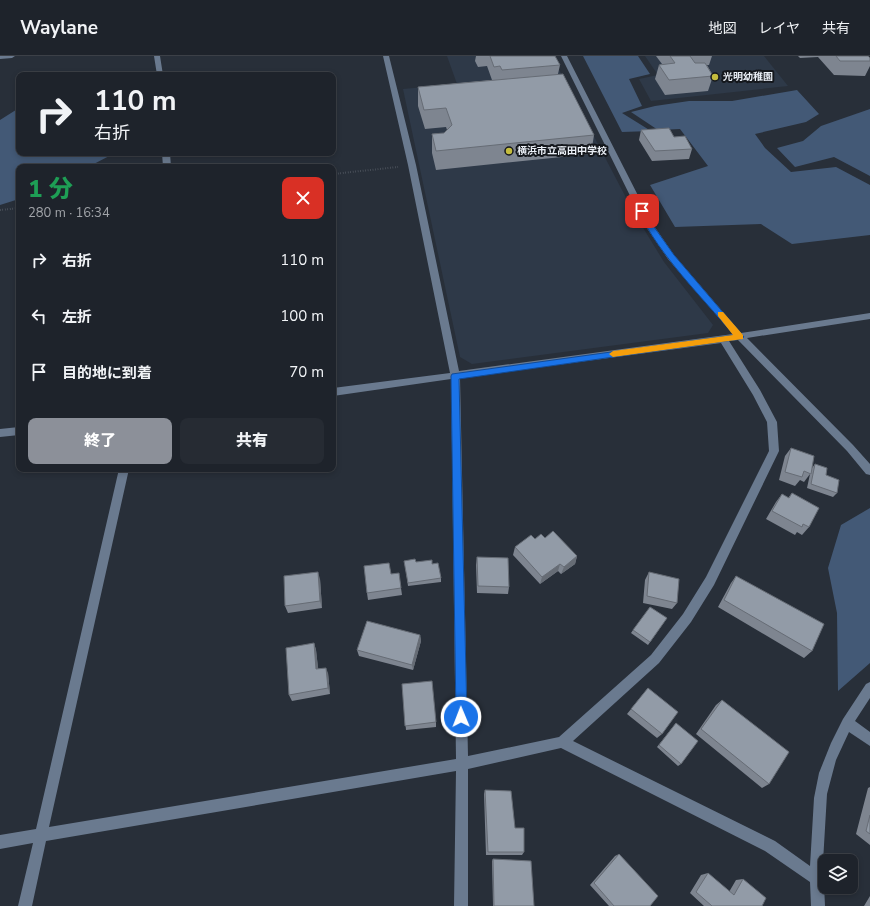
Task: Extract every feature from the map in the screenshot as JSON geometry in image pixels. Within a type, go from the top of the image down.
[{"type":"street","points":[[0,57],[12,56]]},
{"type":"street","points":[[157,56],[160,72]]},
{"type":"street","points":[[386,56],[412,165],[455,376],[462,764],[461,906]]},
{"type":"street","points":[[564,56],[648,224],[671,257],[740,337],[845,443],[870,471]]},
{"type":"street","points":[[336,392],[740,337],[870,316]]},
{"type":"street","points":[[0,842],[462,764],[562,742],[655,659],[687,618],[710,581],[774,451],[772,422],[758,393],[723,339]]},
{"type":"street","points":[[0,433],[16,431]]},
{"type":"street","points":[[25,906],[123,472]]},
{"type":"street","points":[[818,906],[815,878],[821,788],[847,723],[859,702],[870,688]]},
{"type":"street","points":[[847,723],[870,740]]},
{"type":"street","points":[[562,742],[770,846],[815,878]]},
{"type":"path","points":[[336,174],[412,165]]},
{"type":"path","points":[[0,210],[16,208]]},
{"type":"shaded area","name":"横浜市立高田中学校","points":[[447,56],[552,56],[634,213],[664,262],[713,325],[708,333],[472,364],[460,357],[403,89],[457,84]]},
{"type":"shaded area","points":[[583,56],[638,56],[650,74],[629,79],[642,106],[622,113],[651,131],[622,132]]},
{"type":"shaded area","name":"光明幼稚園","points":[[645,56],[764,56],[788,86],[651,101],[639,79],[658,75]]},
{"type":"shaded area","points":[[797,90],[819,114],[806,122],[755,134],[765,148],[791,172],[836,167],[870,185],[870,235],[792,244],[761,224],[675,227],[650,185],[708,166],[680,129],[658,130],[631,112],[655,106],[689,101],[732,101]]},
{"type":"shaded area","points":[[870,109],[870,176],[834,157],[795,167],[777,148],[803,141],[821,126]]},
{"type":"shaded area","points":[[16,110],[16,156],[109,156],[94,164],[16,164],[16,200],[0,205],[0,120]]},
{"type":"shaded area","points":[[870,508],[870,663],[838,691],[837,613],[828,568],[841,525]]},
{"type":"building","points":[[490,56],[555,56],[560,65],[502,70],[500,66],[494,67]]},
{"type":"building","points":[[670,56],[690,56],[695,63],[705,63],[713,76],[669,80],[659,65],[675,63]]},
{"type":"building","points":[[836,56],[868,56],[870,61],[840,61]]},
{"type":"building","points":[[563,74],[594,135],[436,151],[432,134],[444,133],[452,125],[446,108],[424,110],[418,87]]},
{"type":"building","points":[[669,128],[674,137],[685,136],[692,149],[655,151],[641,130]]},
{"type":"building","points":[[791,448],[814,456],[811,474],[804,471],[802,477],[785,472]]},
{"type":"building","points":[[815,464],[827,468],[826,475],[839,480],[837,493],[811,484]]},
{"type":"building","points":[[792,493],[819,508],[809,527],[803,524],[802,527],[772,511],[782,494],[789,498]]},
{"type":"building","points":[[553,531],[577,556],[564,567],[560,564],[542,577],[515,547],[531,535],[535,539],[541,534],[545,538]]},
{"type":"building","points":[[477,557],[508,558],[509,587],[478,586]]},
{"type":"building","points":[[415,559],[416,562],[432,560],[432,564],[438,563],[441,578],[408,583],[404,561]]},
{"type":"building","points":[[389,563],[391,574],[399,573],[401,588],[367,593],[364,566]]},
{"type":"building","points":[[318,572],[320,601],[285,606],[284,576]]},
{"type":"building","points":[[649,572],[679,579],[677,603],[647,596]]},
{"type":"building","points":[[736,576],[824,624],[812,651],[724,600]]},
{"type":"building","points":[[650,607],[667,618],[650,642],[633,630]]},
{"type":"building","points":[[367,621],[420,635],[412,665],[357,650]]},
{"type":"building","points":[[314,643],[316,669],[326,668],[328,688],[289,695],[286,648]]},
{"type":"building","points":[[432,681],[436,722],[405,726],[402,684]]},
{"type":"building","points":[[648,688],[678,712],[662,734],[631,709]]},
{"type":"building","points":[[722,700],[789,752],[769,784],[701,729]]},
{"type":"building","points":[[676,723],[698,741],[681,764],[659,745]]},
{"type":"building","points":[[485,790],[511,791],[515,828],[524,828],[524,852],[488,852]]},
{"type":"building","points":[[870,815],[870,834],[866,831]]},
{"type":"building","points":[[619,854],[658,896],[650,906],[614,906],[594,883]]},
{"type":"building","points":[[493,859],[531,861],[534,906],[494,906]]},
{"type":"building","points":[[708,873],[734,895],[743,879],[766,898],[762,906],[712,906],[696,892]]},
{"type":"slow traffic","points":[[613,354],[740,337],[721,314]]},
{"type":"place","name":"光明幼稚園","points":[[715,77]]},
{"type":"place","name":"横浜市立高田中学校","points":[[509,151]]},
{"type":"route","points":[[461,717],[455,376],[740,337],[671,257],[648,224],[642,211]]}]
